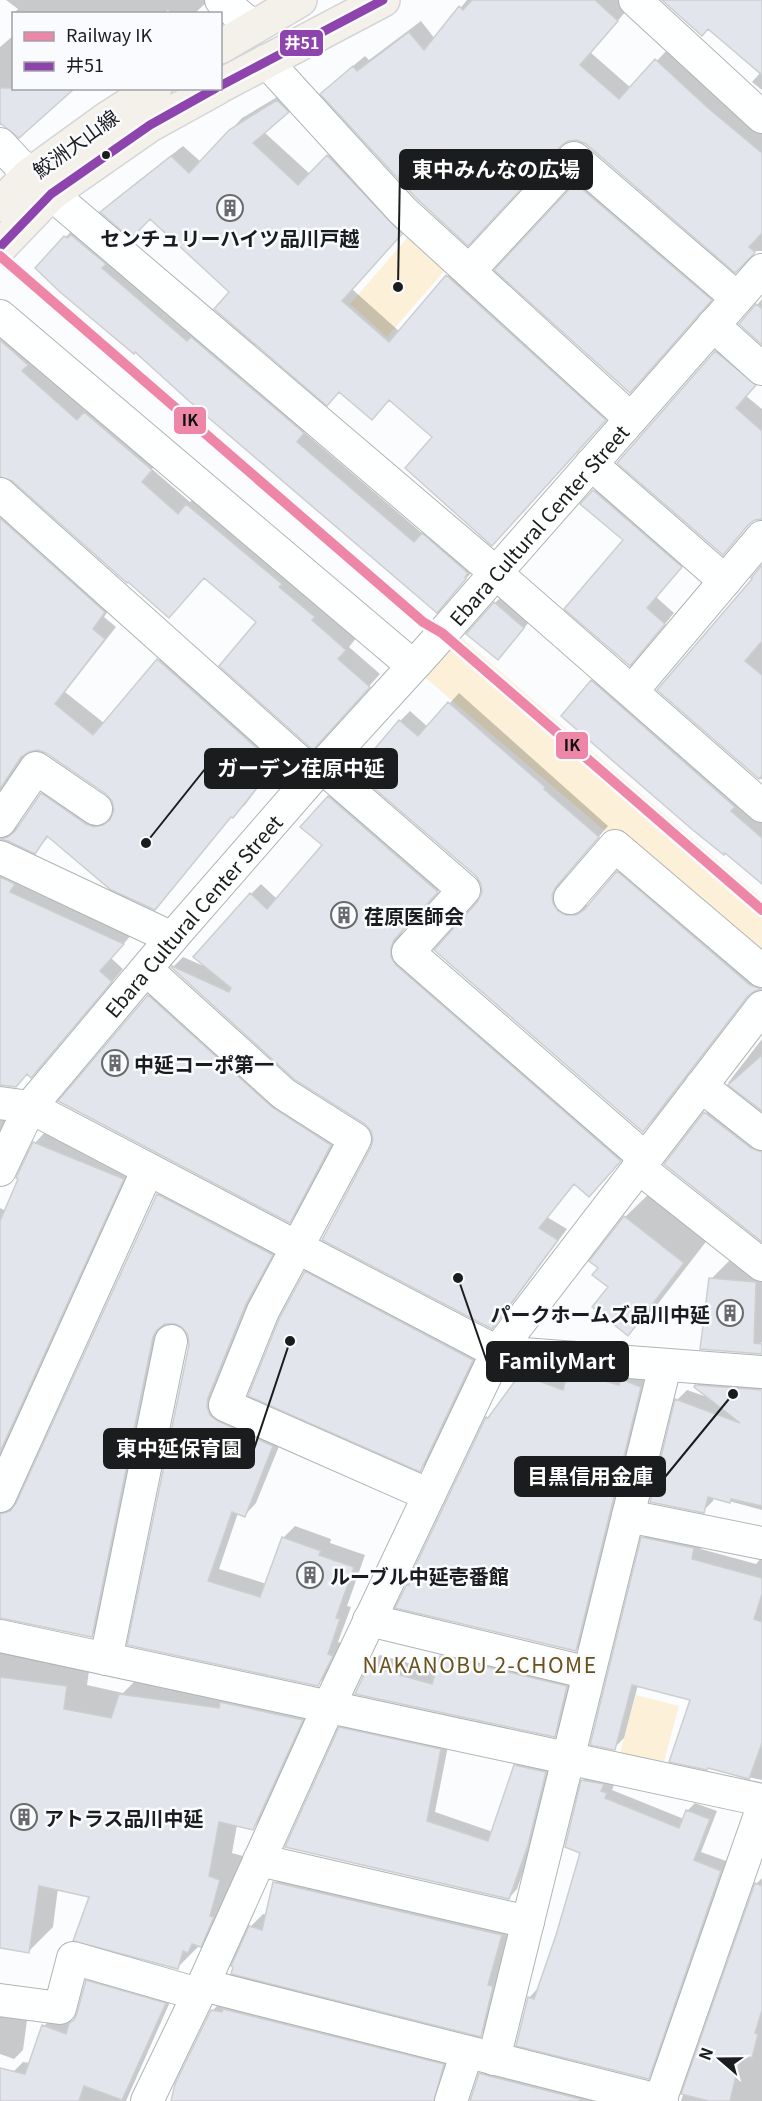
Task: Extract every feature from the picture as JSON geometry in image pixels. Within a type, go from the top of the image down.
[{"type":"main road","points":[[222,46],[300,0]]},
{"type":"main road","name":"鮫洲大山線","points":[[222,85],[383,0]]},
{"type":"main road","name":"鮫洲大山線","points":[[0,247],[40,184],[105,120],[152,90]]},
{"type":"main road","name":"鮫洲大山線","points":[[0,205],[214,90]]},
{"type":"street","points":[[221,0],[253,27]]},
{"type":"street","points":[[635,0],[762,117]]},
{"type":"street","points":[[266,61],[402,210],[631,419]]},
{"type":"street","points":[[0,144],[40,184],[632,691],[762,806]]},
{"type":"street","points":[[469,271],[574,158],[737,298]]},
{"type":"street","name":"Ebara Cultural Center Street","points":[[0,1170],[15,1105],[147,970],[172,938],[318,771],[762,270]]},
{"type":"street","points":[[0,316],[413,666]]},
{"type":"street","points":[[713,325],[762,369]]},
{"type":"street","points":[[591,464],[725,581]]},
{"type":"street","points":[[0,494],[318,771],[464,890],[408,952],[641,1162],[762,1264]]},
{"type":"street","points":[[632,691],[762,537]]},
{"type":"street","points":[[0,821],[36,768],[96,809]]},
{"type":"street","points":[[570,898],[615,846],[762,971]]},
{"type":"street","points":[[0,857],[172,938]]},
{"type":"street","points":[[147,970],[284,1094],[355,1139],[263,1311],[225,1405],[429,1496]]},
{"type":"street","points":[[147,2101],[201,1990],[369,1620],[497,1352],[641,1162],[761,1011]]},
{"type":"street","points":[[705,1081],[762,1134]]},
{"type":"street","points":[[15,1105],[148,1169],[497,1352],[762,1372]]},
{"type":"street","points":[[0,1496],[148,1169]]},
{"type":"street","points":[[106,1659],[171,1341]]},
{"type":"street","points":[[451,2101],[480,2055],[528,1922],[665,1366]]},
{"type":"street","points":[[628,1516],[762,1543]]},
{"type":"street","points":[[369,1620],[589,1673]]},
{"type":"street","points":[[0,1636],[762,1800]]},
{"type":"street","points":[[0,2000],[60,2008],[73,1958],[480,2055],[661,2101],[762,1809]]},
{"type":"street","points":[[259,1860],[528,1922]]},
{"type":"shaded area","points":[[408,237],[445,270],[387,337],[350,304]]},
{"type":"shaded area","points":[[456,633],[762,899],[762,965],[421,674]]},
{"type":"shaded area","points":[[636,1695],[679,1706],[662,1769],[618,1760]]},
{"type":"building","points":[[472,0],[595,0],[618,21],[580,65],[619,99],[655,59],[708,108],[762,153],[762,233],[749,247],[755,252],[753,255],[735,273],[586,144],[577,140],[568,141],[561,146],[468,246],[415,197],[320,94],[353,66],[357,71],[409,32],[424,50],[459,6],[463,10]]},
{"type":"building","points":[[662,0],[762,0],[762,75],[708,29],[702,36]]},
{"type":"building","points":[[0,88],[73,90],[19,138],[0,123]]},
{"type":"building","points":[[277,100],[289,112],[253,143],[298,185],[327,155],[402,234],[342,301],[389,342],[446,275],[606,420],[492,546],[405,468],[432,437],[389,400],[372,420],[339,392],[327,406],[214,309],[229,292],[150,219],[131,239],[100,212],[171,156],[189,173],[229,130]]},
{"type":"building","points":[[575,183],[712,300],[630,393],[494,270]]},
{"type":"building","points":[[71,235],[106,264],[102,268],[187,341],[191,337],[304,433],[297,442],[414,542],[422,533],[468,573],[466,579],[437,613],[135,352],[134,354],[60,292],[35,268],[64,236],[67,238]]},
{"type":"building","points":[[756,304],[762,309],[762,345],[739,324]]},
{"type":"building","points":[[0,340],[28,365],[22,371],[77,420],[84,412],[152,470],[142,482],[178,514],[186,504],[282,584],[279,587],[315,617],[312,620],[346,650],[338,659],[370,687],[313,750],[219,666],[256,622],[204,578],[169,618],[12,481],[0,477]]},
{"type":"building","points":[[715,351],[756,385],[736,408],[762,431],[762,519],[755,520],[748,525],[723,555],[617,463]]},
{"type":"building","points":[[593,490],[682,567],[647,608],[665,624],[630,666],[564,609],[623,540],[580,504]]},
{"type":"building","points":[[0,518],[105,612],[93,629],[105,639],[55,704],[93,735],[157,659],[269,759],[264,779],[155,910],[111,890],[47,836],[35,854],[0,839],[8,837],[15,831],[41,793],[94,827],[110,820],[114,810],[112,801],[106,794],[46,753],[38,750],[21,757],[0,789]]},
{"type":"building","points":[[762,565],[762,641],[745,661],[762,675],[762,775],[759,779],[657,690]]},
{"type":"building","points":[[494,602],[524,628],[498,660],[466,634]]},
{"type":"building","points":[[591,680],[735,807],[731,811],[762,838],[762,884],[694,831],[561,716]]},
{"type":"building","points":[[448,702],[599,837],[556,887],[552,895],[553,903],[558,911],[566,915],[576,915],[584,910],[617,871],[750,985],[762,989],[748,996],[643,1132],[434,950],[477,902],[482,893],[481,884],[476,876],[355,772],[399,720],[418,736]]},
{"type":"building","points":[[328,796],[438,892],[394,940],[391,957],[396,965],[621,1161],[589,1197],[574,1184],[539,1228],[558,1240],[492,1329],[322,1240],[371,1147],[373,1139],[371,1131],[365,1124],[295,1080],[171,967],[229,992],[231,988],[193,957],[250,893],[267,909],[322,845],[300,827]]},
{"type":"building","points":[[0,877],[15,884],[10,892],[124,944],[100,971],[112,982],[31,1078],[27,1074],[16,1087],[0,1085]]},
{"type":"building","points":[[148,995],[272,1107],[331,1145],[290,1223],[58,1101]]},
{"type":"building","points":[[762,1055],[762,1111],[728,1085]]},
{"type":"building","points":[[704,1112],[751,1148],[762,1152],[762,1242],[664,1164]]},
{"type":"building","points":[[33,1142],[124,1179],[0,1452],[0,1221],[18,1179],[16,1178]]},
{"type":"building","points":[[157,1194],[273,1255],[246,1304],[208,1398],[207,1407],[210,1415],[218,1421],[273,1446],[245,1517],[232,1512],[208,1581],[260,1597],[282,1537],[321,1551],[319,1555],[354,1567],[336,1618],[340,1619],[328,1654],[333,1656],[318,1686],[127,1645],[189,1345],[188,1335],[182,1327],[175,1324],[165,1324],[157,1330],[153,1337],[92,1637],[0,1618],[0,1514],[10,1511],[16,1503]]},
{"type":"building","points":[[624,1216],[684,1263],[628,1336],[592,1307],[608,1287],[592,1275],[598,1268],[589,1261]]},
{"type":"building","points":[[305,1271],[473,1360],[420,1472],[248,1396],[279,1319]]},
{"type":"building","name":"パークホームズ品川中延","points":[[709,1278],[756,1282],[754,1343],[762,1344],[762,1354],[700,1349]]},
{"type":"building","points":[[520,1374],[563,1390],[567,1375],[590,1377],[619,1385],[621,1379],[641,1387],[576,1651],[395,1608],[407,1584],[409,1585],[413,1571],[486,1417],[488,1418]]},
{"type":"building","points":[[695,1385],[762,1390],[762,1506],[731,1499],[730,1503],[708,1497],[704,1513],[650,1502],[675,1399],[740,1423],[694,1387]]},
{"type":"building","points":[[641,1537],[694,1548],[692,1559],[762,1578],[762,1594],[754,1619],[762,1622],[762,1743],[749,1779],[708,1768],[707,1770],[669,1762],[690,1700],[632,1685],[615,1750],[590,1745]]},
{"type":"building","points":[[440,1656],[567,1686],[555,1737],[355,1694],[368,1666],[432,1684]]},
{"type":"building","points":[[0,1677],[67,1686],[64,1709],[111,1718],[119,1694],[219,1708],[220,1702],[303,1720],[253,1830],[219,1822],[209,1876],[220,1880],[210,1916],[214,1917],[201,1947],[192,1944],[188,1953],[183,1951],[178,1969],[73,1941],[89,1897],[39,1886],[29,1953],[0,1948]]},
{"type":"building","points":[[339,1727],[441,1749],[427,1821],[488,1841],[514,1765],[546,1772],[528,1845],[509,1899],[285,1847]]},
{"type":"building","points":[[581,1780],[604,1784],[601,1791],[607,1793],[605,1798],[679,1828],[686,1810],[710,1819],[694,1860],[721,1871],[649,2079],[516,2046],[528,1997],[534,1999],[580,1853],[565,1847]]},
{"type":"building","points":[[273,1882],[502,1935],[488,1985],[493,1986],[481,2037],[231,1974],[233,1967],[231,1966],[249,1926],[262,1930]]},
{"type":"building","points":[[755,1883],[762,1886],[762,2010],[755,2033],[758,2034],[752,2058],[741,2055],[730,2101],[709,2101],[681,2094]]},
{"type":"building","points":[[86,1980],[166,2003],[122,2100],[84,2086],[79,2101],[0,2101],[0,2068],[25,2074],[42,2025],[66,2034],[69,2023],[74,2020],[77,2013]]},
{"type":"building","points":[[223,2009],[444,2064],[434,2101],[171,2101],[175,2084],[211,2010],[222,2012]]},
{"type":"building","points":[[479,2073],[580,2099],[580,2101],[470,2101]]},
{"type":"rail line","name":"IK","points":[[0,256],[423,622],[442,633],[762,910]]},
{"type":"transit line","name":"井51","points":[[222,85],[383,0]]},
{"type":"transit line","name":"井51","points":[[0,247],[51,194],[150,125],[212,90]]},
{"type":"place","name":"センチュリーハイツ品川戸越","points":[[230,208]]},
{"type":"place","name":"東中みんなの広場","points":[[398,287]]},
{"type":"place","name":"ガーデン荏原中延","points":[[146,843]]},
{"type":"place","name":"荏原医師会","points":[[344,915]]},
{"type":"place","name":"中延コーポ第一","points":[[115,1063]]},
{"type":"place","name":"FamilyMart","points":[[458,1278]]},
{"type":"place","name":"パークホームズ品川中延","points":[[730,1313]]},
{"type":"place","name":"東中延保育園","points":[[290,1341]]},
{"type":"place","name":"目黒信用金庫","points":[[733,1394]]},
{"type":"place","name":"ルーブル中延壱番館","points":[[310,1575]]},
{"type":"place","name":"アトラス品川中延","points":[[24,1817]]},
{"type":"district","name":"NAKANOBU 2-CHOME","points":[[480,1664]]}]
